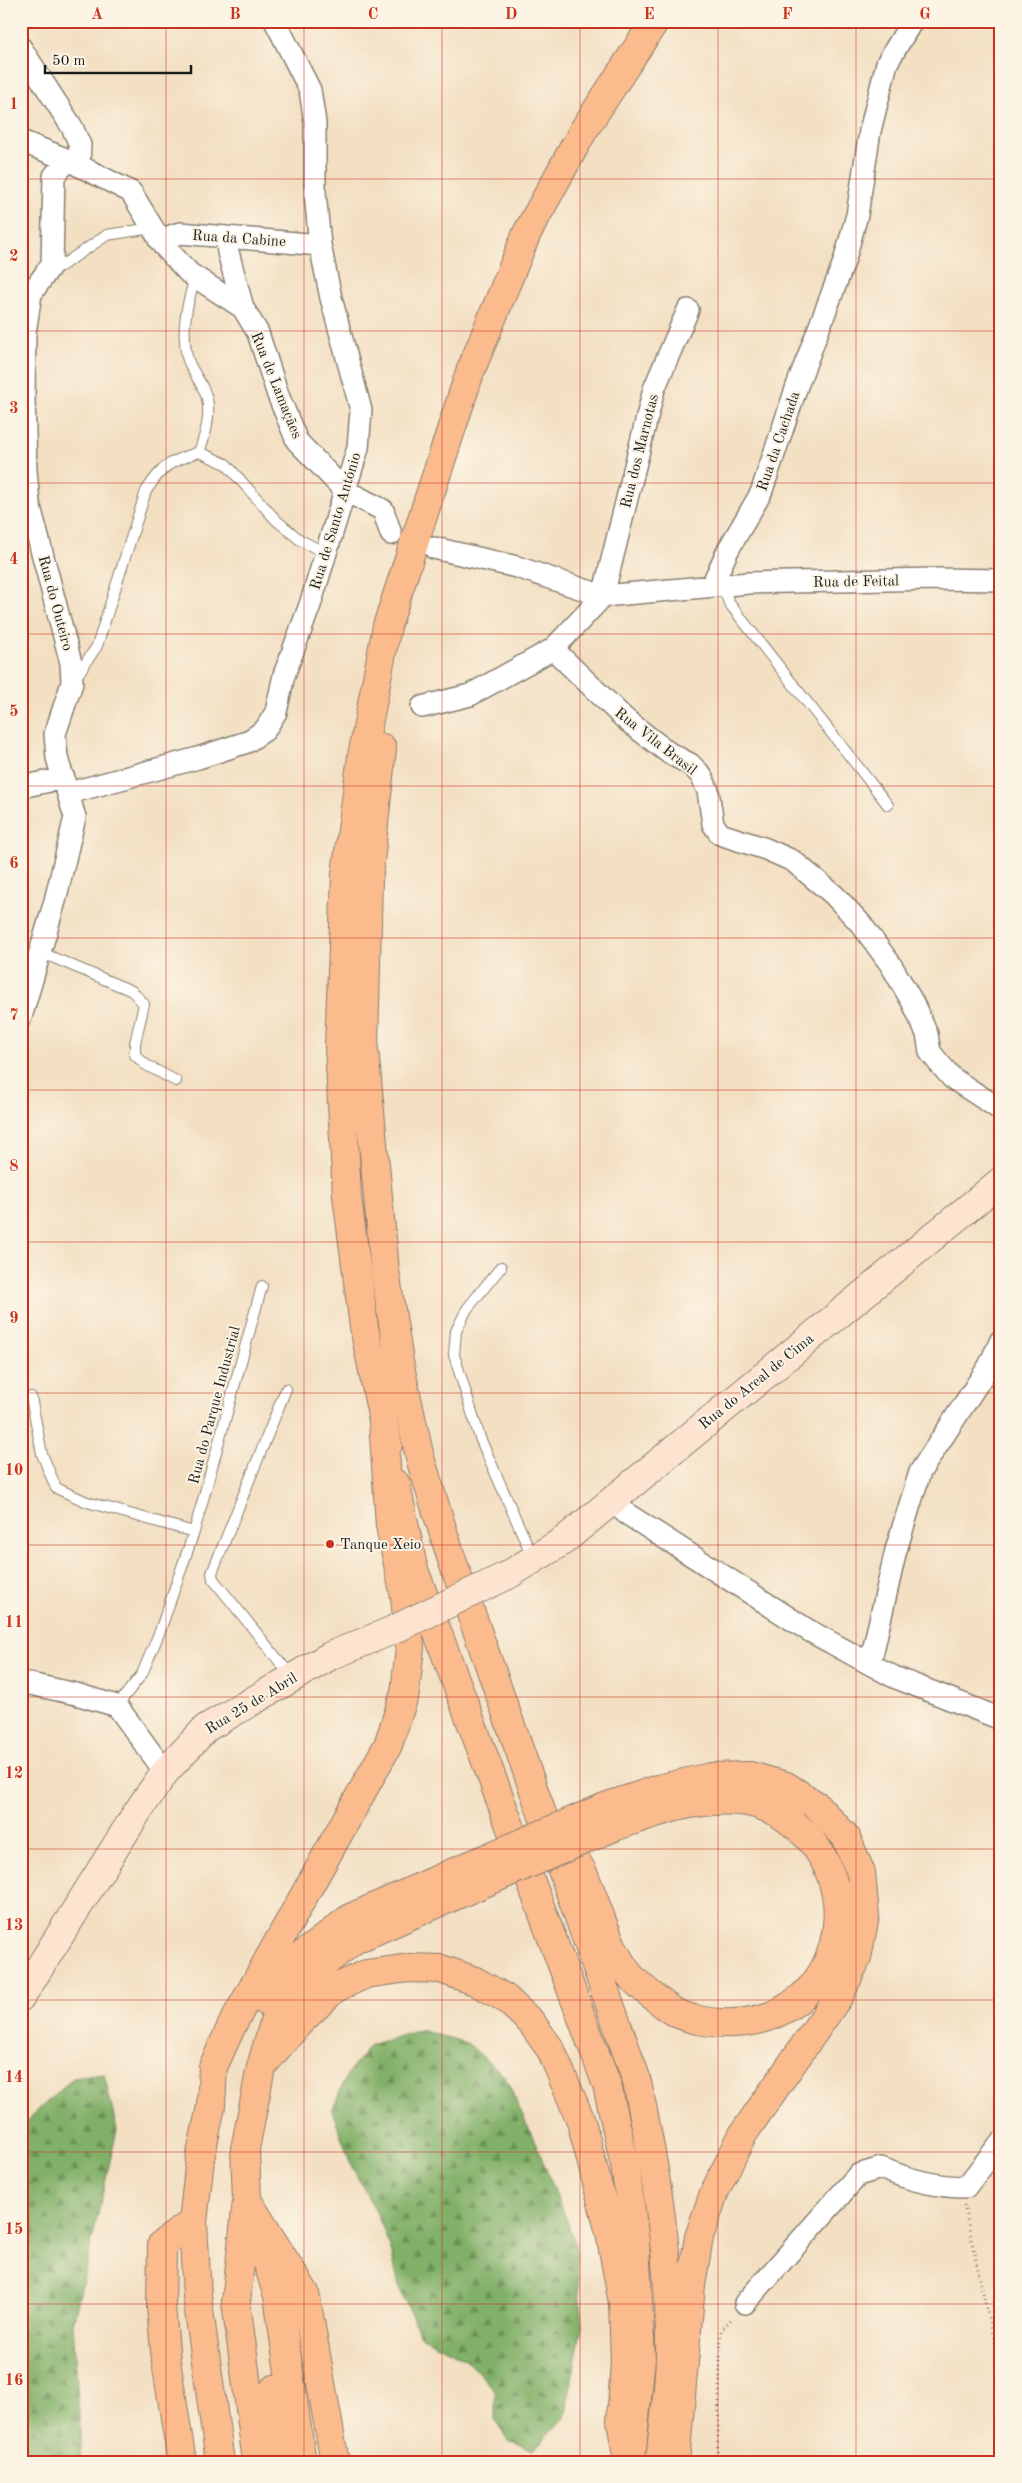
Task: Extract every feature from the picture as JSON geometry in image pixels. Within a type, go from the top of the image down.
[{"type":"main road","points":[[629,2462],[641,2358],[635,2242],[625,2165],[607,2085],[413,1567],[364,1327],[347,1196],[339,1046],[346,874],[362,756],[387,626],[470,372],[527,233],[583,131],[655,21]]},
{"type":"main road","points":[[428,496],[399,630],[381,756],[368,880],[364,1048],[385,1271],[399,1362],[420,1458],[452,1560],[546,1820],[636,2078],[654,2160],[665,2241],[670,2356],[660,2462]]},
{"type":"main road","name":"Rua do Areal de Cima","points":[[508,1575],[563,1541],[1001,1181]]},
{"type":"main road","points":[[220,2462],[197,2296],[193,2222],[200,2159],[211,2106],[213,2067],[233,2023],[388,1745],[405,1693],[410,1646],[406,1597],[390,1526],[383,1421]]},
{"type":"main road","name":"Rua 25 de Abril","points":[[21,1997],[138,1811],[165,1772],[206,1728],[330,1656],[393,1630],[508,1575]]},
{"type":"main road","points":[[211,2106],[244,2030],[297,1959],[350,1918],[471,1876],[610,1817],[662,1788],[710,1776],[750,1776],[786,1786],[816,1805],[846,1837],[861,1873],[865,1916],[857,1958],[839,1996],[743,2134],[714,2193],[699,2237],[691,2285],[675,2462]]},
{"type":"main road","points":[[546,1820],[582,1871],[618,1954],[633,1978],[673,2011],[713,2024],[752,2023],[788,2008],[815,1985],[834,1948],[839,1914],[834,1880],[820,1851],[803,1831],[776,1811],[748,1802],[711,1800],[610,1817]]},
{"type":"main road","points":[[257,2462],[236,2302],[247,2200],[245,2149],[261,2067],[275,2019],[311,1974],[354,1940],[471,1876]]},
{"type":"main road","points":[[261,2067],[298,2024],[334,1989],[366,1974],[409,1968],[441,1969],[475,1981],[505,1998],[530,2022],[551,2050],[581,2121],[610,2233],[623,2303],[625,2362],[621,2421],[629,2462]]},
{"type":"main road","points":[[247,2200],[255,2238],[273,2374],[280,2462]]},
{"type":"main road","points":[[247,2200],[278,2296],[302,2462]]},
{"type":"main road","points":[[247,2200],[305,2293],[335,2462]]},
{"type":"main road","points":[[182,2462],[166,2361],[161,2307],[162,2244],[193,2222]]},
{"type":"main road","points":[[193,2222],[173,2245],[181,2356],[198,2462]]},
{"type":"main road","points":[[193,2222],[212,2245],[216,2310],[242,2462]]},
{"type":"street","name":"Rua de Santo António","points":[[21,787],[66,786],[198,758],[247,742],[265,730],[276,712],[284,675],[310,605],[358,448],[361,410],[330,298],[320,245],[315,192],[315,123],[310,90],[276,21]]},
{"type":"street","name":"Rua da Cachada","points":[[717,585],[728,550],[761,493],[797,386],[844,262],[857,215],[870,131],[887,63],[912,21]]},
{"type":"street","points":[[21,48],[72,127],[80,145],[74,163]]},
{"type":"street","name":"Rua de Lamaçães","points":[[21,141],[74,163],[131,192],[156,234],[196,277],[243,308],[258,333],[278,395],[297,441],[344,490],[383,510],[391,534]]},
{"type":"street","name":"Rua do Outeiro","points":[[21,1016],[69,851],[75,817],[57,758],[54,734],[72,683],[71,662],[29,503],[24,395],[24,319],[31,294],[50,266],[54,238],[54,176],[74,163]]},
{"type":"street","name":"Rua da Cabine","points":[[156,234],[180,233],[320,245]]},
{"type":"street","points":[[226,237],[228,252],[243,308]]},
{"type":"street","name":"Rua dos Marnotas","points":[[603,596],[654,389],[688,310]]},
{"type":"street","points":[[434,548],[517,567],[603,596],[717,585]]},
{"type":"street","name":"Rua de Feital","points":[[717,585],[935,579],[1001,580]]},
{"type":"street","points":[[422,707],[470,695],[552,649],[603,596]]},
{"type":"street","name":"Rua Vila Brasil","points":[[552,649],[625,719],[669,753],[690,764],[701,775],[708,791],[712,824],[720,834],[766,849],[792,861],[834,895],[861,924],[891,965],[913,1003],[927,1034],[930,1052],[952,1078],[1001,1110]]},
{"type":"street","points":[[870,1664],[896,1550],[920,1472],[989,1366],[1001,1340]]},
{"type":"street","points":[[611,1500],[627,1514],[808,1630],[894,1677],[1001,1719]]},
{"type":"street","points":[[21,1682],[76,1694],[118,1706],[165,1772]]},
{"type":"street","points":[[745,2303],[858,2175],[881,2168],[908,2180],[946,2187],[966,2187],[1001,2142]]},
{"type":"lane","points":[[50,266],[61,266],[107,235],[156,234]]},
{"type":"lane","points":[[72,683],[97,646],[146,491],[160,469],[199,452],[207,430],[207,398],[194,376],[187,358],[184,317],[196,277]]},
{"type":"lane","points":[[199,452],[226,464],[276,520],[300,540],[325,553]]},
{"type":"lane","points":[[717,585],[729,603],[888,805]]},
{"type":"lane","points":[[40,952],[132,991],[144,1004],[135,1042],[136,1055],[146,1065],[176,1081]]},
{"type":"lane","points":[[501,1267],[467,1309],[456,1331],[454,1355],[480,1438],[533,1559]]},
{"type":"lane","name":"Rua do Parque Industrial","points":[[118,1706],[142,1674],[160,1631],[194,1532],[262,1286]]},
{"type":"lane","points":[[286,1389],[212,1573],[213,1579],[292,1678]]},
{"type":"lane","points":[[31,1397],[42,1454],[56,1488],[87,1502],[194,1532]]},
{"type":"path","points":[[961,2187],[991,2330],[1001,2360]]},
{"type":"path","points":[[717,2462],[721,2331],[745,2303]]},
{"type":"green space","points":[[420,2030],[467,2043],[504,2075],[536,2144],[575,2241],[582,2326],[565,2417],[533,2450],[508,2442],[495,2419],[495,2390],[467,2360],[421,2336],[400,2290],[390,2246],[378,2216],[351,2165],[332,2110],[347,2075],[370,2045]]},
{"type":"green space","points":[[104,2074],[117,2130],[73,2324],[82,2462],[21,2462],[21,2126],[73,2078]]},
{"type":"place","name":"Tanque Xeio","points":[[330,1544]]}]
